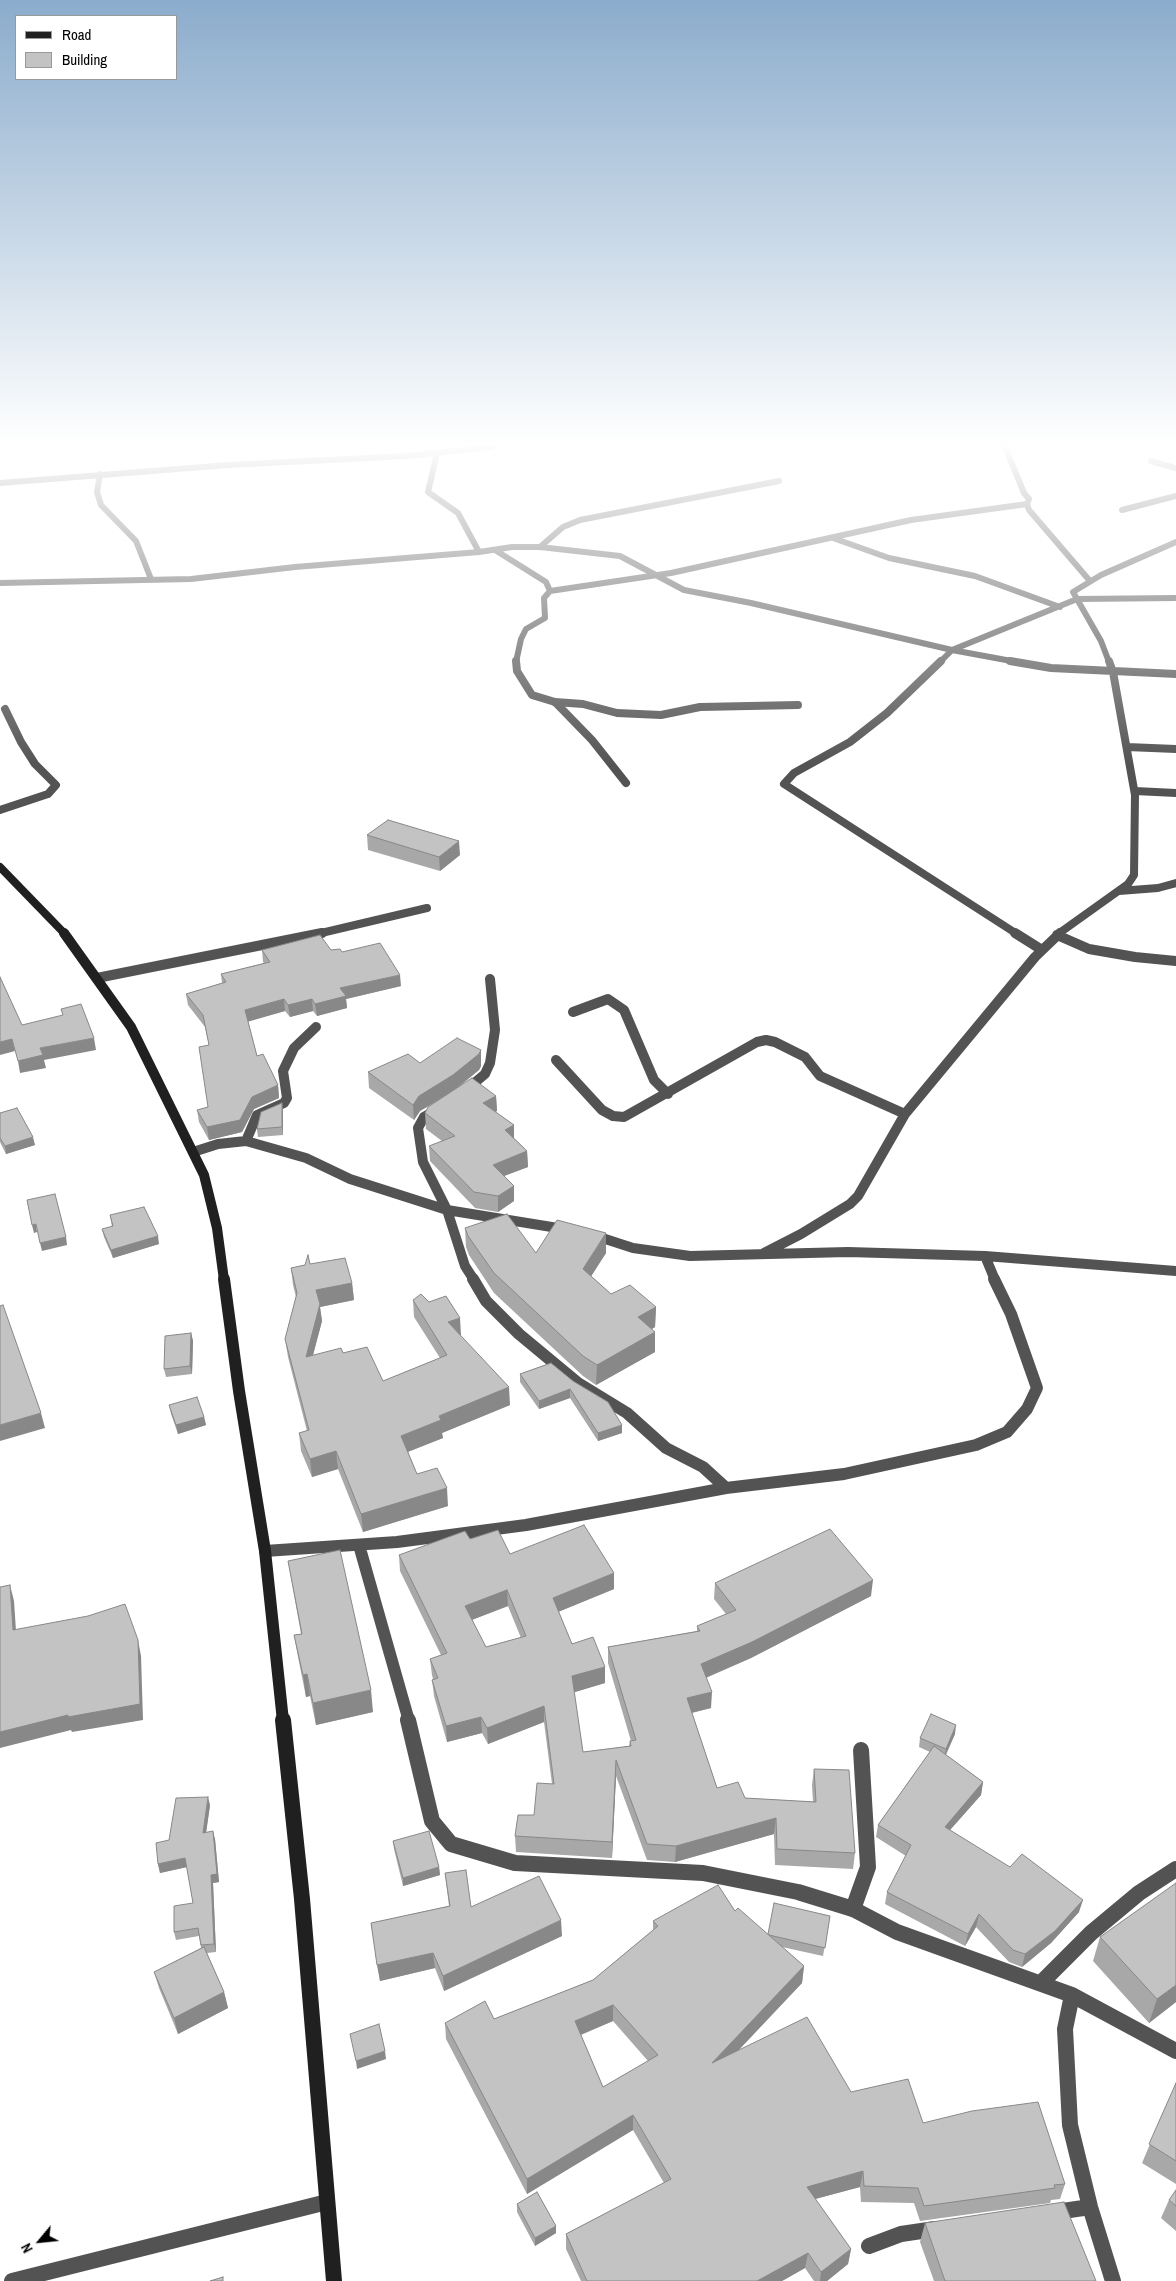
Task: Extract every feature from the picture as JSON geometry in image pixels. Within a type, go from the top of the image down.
[{"type":"main road","points":[[0,867],[62,930],[131,1027],[204,1174],[217,1228],[239,1391],[265,1551],[302,1899],[334,2281]]},
{"type":"street","points":[[141,553],[151,579]]},
{"type":"street","points":[[0,583],[191,579],[295,567],[460,553]]},
{"type":"street","points":[[500,553],[546,582],[550,591]]},
{"type":"street","points":[[597,553],[620,556],[684,590],[751,603],[952,650],[1033,666],[1113,672],[1176,674]]},
{"type":"street","points":[[762,553],[658,576],[550,591],[544,598],[545,618],[526,629],[520,639],[516,658],[517,671],[532,695],[555,702],[583,704],[618,713],[661,715],[700,707],[798,705]]},
{"type":"street","points":[[877,553],[890,558],[975,576],[1060,607]]},
{"type":"street","points":[[1067,553],[1090,581]]},
{"type":"street","points":[[760,1255],[801,1234],[850,1204],[858,1196],[905,1114],[1042,950],[1057,935],[1128,884],[1134,875],[1135,792],[1113,672],[1101,641],[1073,592],[1090,581],[1151,553]]},
{"type":"street","points":[[1042,950],[784,784],[794,773],[850,742],[880,718],[952,650],[1077,599],[1176,598]]},
{"type":"street","points":[[555,702],[592,740],[626,782]]},
{"type":"street","points":[[0,810],[48,794],[56,785],[35,764],[21,742],[5,709]]},
{"type":"street","points":[[1126,747],[1176,749]]},
{"type":"street","points":[[1135,792],[1176,793]]},
{"type":"street","points":[[1118,891],[1158,888],[1176,883]]},
{"type":"street","points":[[97,978],[296,939],[427,908]]},
{"type":"street","points":[[1057,935],[1089,949],[1135,957],[1176,961]]},
{"type":"street","points":[[458,1096],[485,1074],[490,1063],[495,1030],[490,979]]},
{"type":"street","points":[[573,1012],[593,1002],[608,999],[624,1010],[654,1080],[668,1094]]},
{"type":"street","points":[[246,1141],[257,1115],[284,1104],[287,1098],[283,1071],[294,1048],[316,1026]]},
{"type":"street","points":[[556,1060],[602,1110],[613,1116],[624,1117],[668,1094],[757,1042],[766,1040],[775,1042],[805,1057],[820,1076],[905,1114]]},
{"type":"street","points":[[444,1105],[424,1117],[418,1128],[423,1162],[447,1210],[465,1266],[486,1301],[500,1316],[578,1383],[627,1413],[666,1448],[703,1467],[726,1488]]},
{"type":"street","points":[[193,1152],[218,1144],[246,1141],[306,1158],[350,1179],[447,1210],[601,1236],[633,1248],[662,1253],[690,1256],[848,1252],[985,1256],[1176,1271]]},
{"type":"street","points":[[265,1551],[360,1545],[526,1525],[726,1488],[844,1474],[976,1446],[1007,1432],[1027,1409],[1037,1388],[1011,1314],[985,1256]]},
{"type":"street","points":[[360,1545],[400,1684],[432,1821],[451,1844],[515,1862],[703,1873],[798,1892],[853,1909],[897,1932],[1072,1995],[1176,2051]]},
{"type":"street","points":[[853,1909],[868,1868],[861,1750]]},
{"type":"street","points":[[1041,1983],[1091,1933],[1139,1893],[1176,1869]]},
{"type":"street","points":[[1072,1995],[1065,2029],[1070,2126],[1090,2207],[1113,2281]]},
{"type":"street","points":[[12,2281],[327,2202]]},
{"type":"street","points":[[1040,2214],[1090,2207]]},
{"type":"street","points":[[869,2246],[901,2234],[951,2227]]},
{"type":"building","points":[[388,820],[459,841],[439,857],[367,835]]},
{"type":"building","points":[[320,935],[331,950],[340,949],[342,952],[380,943],[400,975],[340,988],[346,996],[315,1004],[312,999],[288,1005],[284,999],[245,1010],[257,1056],[263,1054],[278,1085],[252,1097],[240,1120],[207,1127],[197,1110],[208,1107],[199,1047],[209,1045],[203,1015],[186,994],[226,982],[221,974],[270,962],[262,950]]},
{"type":"building","points":[[0,977],[22,1025],[63,1015],[61,1009],[81,1004],[94,1038],[40,1048],[43,1055],[18,1061],[12,1039],[0,1042]]},
{"type":"building","points":[[457,1038],[481,1050],[479,1054],[453,1075],[419,1096],[413,1105],[368,1072],[408,1054],[420,1063]]},
{"type":"building","points":[[472,1078],[496,1096],[483,1103],[514,1125],[505,1130],[527,1151],[493,1165],[514,1186],[498,1196],[474,1192],[429,1146],[455,1136],[425,1113],[428,1107]]},
{"type":"building","points":[[282,1103],[282,1127],[257,1129],[261,1112]]},
{"type":"building","points":[[17,1108],[33,1137],[5,1146],[0,1138],[0,1113]]},
{"type":"building","points":[[55,1194],[66,1237],[40,1243],[36,1224],[32,1225],[27,1200]]},
{"type":"building","points":[[144,1207],[158,1236],[111,1250],[102,1229],[113,1226],[110,1215]]},
{"type":"building","points":[[507,1214],[536,1253],[557,1220],[606,1233],[583,1269],[611,1294],[630,1285],[656,1307],[638,1317],[655,1332],[597,1365],[583,1356],[494,1273],[468,1236],[465,1228]]},
{"type":"building","points":[[308,1255],[310,1264],[345,1258],[352,1283],[316,1290],[320,1304],[306,1357],[341,1348],[343,1353],[367,1347],[383,1381],[447,1355],[413,1300],[421,1294],[429,1302],[446,1296],[460,1318],[448,1322],[509,1387],[439,1416],[441,1420],[401,1436],[417,1474],[437,1468],[447,1488],[361,1514],[336,1451],[310,1459],[299,1433],[309,1430],[285,1339],[297,1293],[291,1268],[305,1265]]},
{"type":"building","points":[[3,1305],[41,1413],[0,1425],[0,1306]]},
{"type":"building","points":[[191,1333],[190,1366],[164,1369],[165,1336]]},
{"type":"building","points":[[551,1363],[573,1381],[608,1402],[622,1425],[598,1433],[570,1389],[539,1401],[520,1374]]},
{"type":"building","points":[[197,1397],[204,1417],[176,1425],[169,1405]]},
{"type":"building","points":[[584,1525],[614,1573],[553,1598],[572,1644],[593,1637],[605,1667],[572,1676],[583,1752],[631,1746],[630,1741],[636,1740],[608,1647],[700,1631],[697,1626],[736,1610],[715,1583],[830,1529],[873,1580],[752,1642],[701,1664],[712,1692],[687,1698],[717,1788],[738,1782],[745,1798],[816,1802],[814,1769],[849,1770],[855,1853],[777,1849],[776,1818],[676,1846],[647,1844],[616,1760],[612,1842],[515,1836],[518,1815],[534,1815],[537,1783],[554,1784],[544,1706],[487,1728],[481,1717],[446,1726],[432,1680],[438,1678],[430,1659],[447,1653],[399,1555],[465,1531],[470,1539],[498,1530],[510,1554]],"holes":[[[507,1590],[526,1636],[486,1647],[465,1606]]]},
{"type":"building","points":[[340,1550],[371,1690],[313,1703],[307,1674],[303,1675],[294,1635],[302,1634],[288,1561]]},
{"type":"building","points":[[10,1585],[13,1630],[88,1616],[125,1604],[138,1640],[140,1704],[68,1717],[68,1715],[0,1732],[0,1587]]},
{"type":"building","points":[[931,1714],[956,1725],[946,1749],[920,1738]]},
{"type":"building","points":[[934,1746],[983,1782],[945,1827],[1010,1867],[1022,1854],[1083,1900],[1055,1931],[1025,1954],[1013,1950],[979,1914],[968,1934],[887,1892],[911,1845],[878,1825]]},
{"type":"building","points":[[208,1797],[203,1833],[213,1831],[217,1874],[211,1875],[214,1944],[201,1945],[198,1928],[174,1932],[174,1906],[193,1903],[185,1858],[158,1864],[156,1843],[169,1840],[176,1798]]},
{"type":"building","points":[[429,1831],[439,1867],[403,1878],[393,1841]]},
{"type":"building","points":[[466,1870],[471,1907],[539,1876],[561,1920],[443,1976],[433,1953],[377,1965],[371,1923],[450,1906],[445,1873]]},
{"type":"building","points":[[1176,1883],[1176,1985],[1157,1999],[1100,1937]]},
{"type":"building","points":[[718,1885],[735,1911],[738,1908],[804,1966],[712,2063],[807,2017],[851,2092],[908,2079],[923,2123],[972,2111],[1038,2102],[1065,2184],[1054,2185],[1055,2188],[924,2206],[918,2188],[864,2186],[863,2171],[807,2187],[851,2249],[821,2272],[808,2253],[757,2281],[587,2281],[566,2234],[671,2179],[633,2115],[527,2179],[445,2023],[485,2001],[494,2019],[593,1980],[658,1926],[653,1921]],"holes":[[[613,2005],[658,2055],[603,2087],[575,2021]]]},
{"type":"building","points":[[774,1903],[830,1916],[825,1948],[769,1935]]},
{"type":"building","points":[[204,1947],[224,1992],[174,2018],[154,1972]]},
{"type":"building","points":[[379,2024],[385,2051],[356,2061],[350,2034]]},
{"type":"building","points":[[1176,2083],[1176,2161],[1149,2144]]},
{"type":"building","points":[[1176,2190],[1176,2206],[1169,2200]]},
{"type":"building","points":[[537,2192],[556,2226],[535,2238],[517,2204]]},
{"type":"building","points":[[1064,2202],[1096,2281],[945,2281],[925,2223]]},
{"type":"building","points":[[223,2277],[223,2281],[210,2281]]}]
